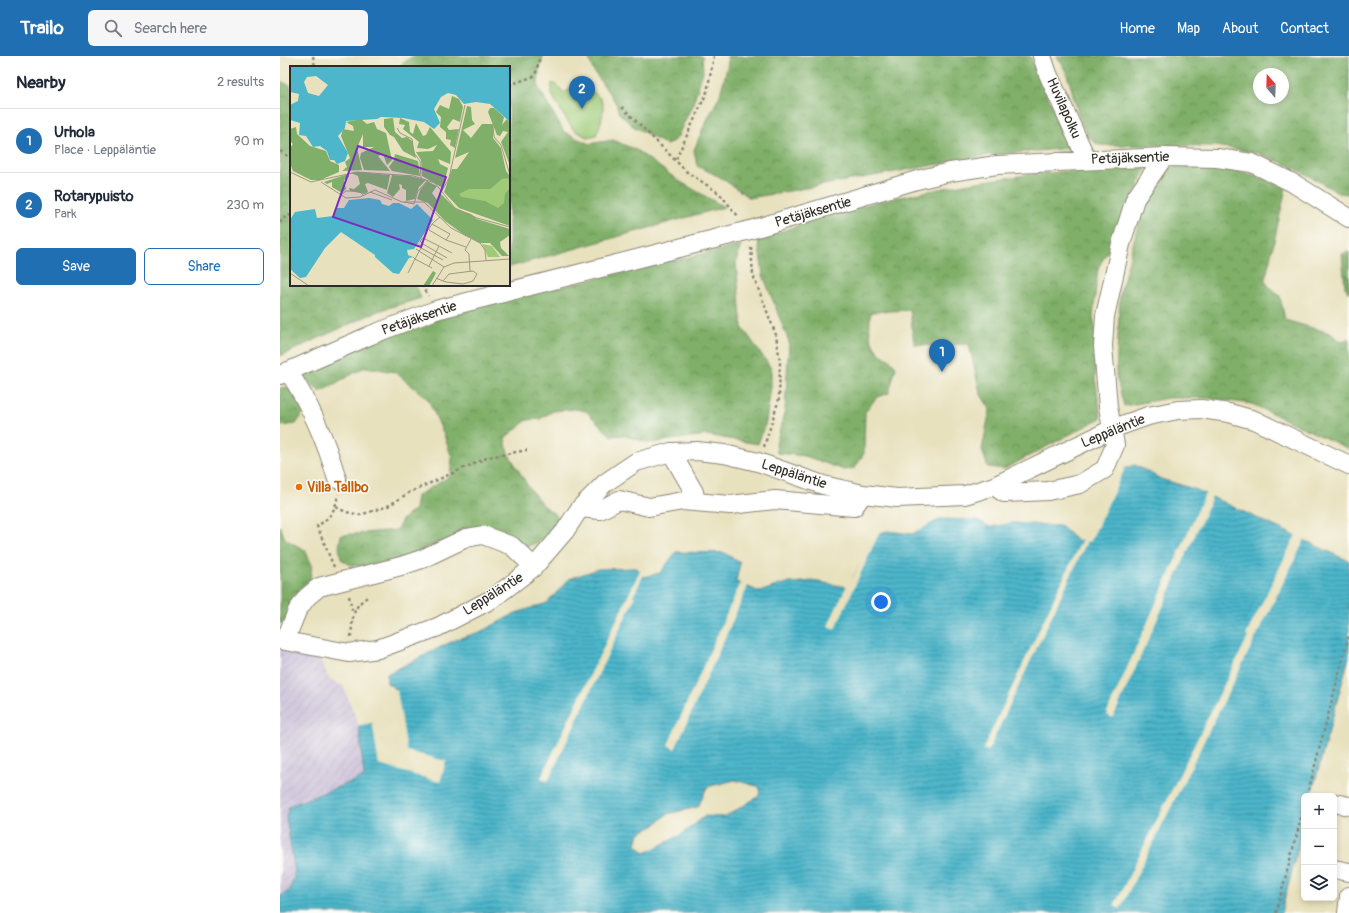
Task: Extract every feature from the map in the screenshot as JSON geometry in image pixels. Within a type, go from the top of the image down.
[{"type":"street","name":"Huvilapolku","points":[[1042,56],[1048,74],[1087,160]]},
{"type":"street","name":"Petäjäksentie","points":[[284,373],[370,335],[436,310],[750,230],[950,172],[997,164],[1164,157],[1217,158],[1252,163],[1293,183],[1349,218]]},
{"type":"street","points":[[994,486],[1004,493],[1048,491],[1080,484],[1105,469],[1115,445],[1114,428],[1108,407],[1103,346],[1105,316],[1121,244],[1134,199],[1164,157]]},
{"type":"street","points":[[284,373],[301,390],[328,450],[337,479]]},
{"type":"street","name":"Leppäläntie","points":[[282,640],[349,653],[378,649],[445,624],[492,598],[534,567],[565,531],[580,508],[605,483],[636,462],[671,452],[697,451],[724,454],[758,462],[823,485],[863,494],[897,498],[965,495],[994,486],[1114,428],[1148,416],[1178,410],[1201,410],[1229,413],[1254,420],[1349,465]]},
{"type":"street","points":[[671,452],[694,492],[696,502]]},
{"type":"street","points":[[580,508],[600,510],[619,500],[649,507],[683,501],[730,505],[775,500],[854,508],[863,494]]},
{"type":"street","points":[[282,640],[307,597],[319,587],[401,566],[422,559],[453,543],[483,535],[512,546],[534,567]]},
{"type":"street","points":[[1337,804],[1349,806]]},
{"type":"street","points":[[1337,870],[1349,872]]},
{"type":"street","points":[[1347,913],[1349,896]]},
{"type":"path","points":[[313,56],[315,66]]},
{"type":"path","points":[[510,85],[535,76],[540,56]]},
{"type":"path","points":[[676,159],[707,92],[714,56]]},
{"type":"path","points":[[622,108],[676,159],[687,172],[719,194],[750,230],[753,275],[776,335],[780,362],[779,399],[770,432],[758,462]]},
{"type":"path","points":[[280,151],[290,157]]},
{"type":"path","points":[[280,223],[282,219],[290,215]]},
{"type":"path","points":[[336,507],[346,512],[360,515],[388,506],[410,492],[489,457],[527,450]]},
{"type":"path","points":[[337,479],[336,507],[326,520],[317,526],[340,581],[347,590],[353,613],[351,630]]},
{"type":"path","points":[[353,613],[360,602],[369,596]]},
{"type":"path","points":[[1308,793],[1349,635]]},
{"type":"path","points":[[1276,913],[1301,818]]},
{"type":"shaded area","points":[[280,648],[318,655],[329,679],[343,686],[359,726],[364,777],[289,806],[286,817],[295,872],[290,890],[280,897]]},
{"type":"green space","points":[[413,56],[543,56],[539,71],[538,87],[564,132],[589,144],[613,140],[636,150],[679,181],[724,207],[510,267],[510,66],[399,66]]},
{"type":"green space","points":[[588,56],[702,56],[703,72],[693,103],[677,138],[667,145],[633,126],[619,113],[616,103],[593,70]]},
{"type":"green space","points":[[727,56],[1030,56],[1071,148],[990,155],[750,198],[720,177],[697,166],[694,150],[703,128],[720,95],[728,64]]},
{"type":"green space","points":[[1057,56],[1349,56],[1349,194],[1339,193],[1295,168],[1258,153],[1216,146],[1098,145],[1091,139],[1081,122],[1064,68]]},
{"type":"green space","points":[[280,81],[290,86],[290,286],[416,286],[421,298],[378,311],[280,356]]},
{"type":"green space","points":[[552,83],[558,86],[564,93],[578,84],[595,93],[600,98],[603,110],[600,126],[596,135],[587,137],[574,130],[551,93]]},
{"type":"green space","points":[[1147,166],[1116,236],[1098,268],[1093,317],[1098,342],[1095,377],[1101,418],[1004,469],[988,467],[982,450],[990,409],[980,393],[969,344],[932,346],[914,344],[910,310],[871,312],[870,327],[872,342],[879,353],[891,361],[896,367],[889,393],[877,397],[865,412],[864,453],[855,468],[844,470],[805,456],[777,453],[776,444],[785,410],[789,342],[763,275],[758,240],[805,223],[876,202],[964,184],[1033,174]]},
{"type":"green space","points":[[1176,166],[1215,166],[1252,174],[1286,188],[1265,281],[1270,288],[1280,296],[1285,320],[1330,333],[1342,342],[1349,338],[1349,449],[1252,404],[1207,398],[1168,398],[1124,406],[1116,375],[1120,294],[1145,199],[1166,171]]},
{"type":"green space","points":[[741,245],[736,263],[742,327],[771,368],[771,387],[766,422],[758,444],[706,435],[650,443],[622,435],[611,436],[586,411],[575,409],[553,411],[540,419],[527,420],[505,438],[508,453],[531,491],[544,506],[561,519],[541,541],[523,548],[453,538],[435,543],[409,556],[367,568],[349,564],[341,559],[339,547],[341,535],[397,530],[402,520],[415,509],[417,496],[450,476],[452,458],[444,435],[428,399],[395,372],[365,367],[320,392],[304,377],[377,339],[452,312]]},
{"type":"green space","points":[[1349,252],[1349,293],[1345,287],[1342,254]]},
{"type":"green space","points":[[287,387],[297,395],[304,412],[296,424],[280,426],[280,388]]},
{"type":"green space","points":[[280,526],[285,539],[305,550],[312,565],[310,580],[301,588],[290,608],[285,624],[280,623]]},
{"type":"water","points":[[1135,465],[1161,479],[1197,490],[1349,561],[1349,657],[1312,793],[1301,793],[1301,836],[1281,913],[280,913],[280,897],[290,890],[295,872],[286,817],[289,806],[364,777],[359,726],[375,723],[397,690],[387,683],[387,674],[457,639],[480,632],[516,613],[547,603],[569,579],[598,569],[637,568],[644,577],[660,573],[676,552],[725,553],[740,563],[736,582],[760,592],[782,584],[812,581],[848,587],[876,534],[887,531],[912,534],[941,519],[977,520],[990,527],[1013,523],[1061,526],[1077,541],[1090,538],[1122,469]],"holes":[[[735,780],[760,787],[759,796],[725,817],[705,816],[681,835],[645,853],[636,845],[639,833],[655,825],[667,814],[698,807],[707,787]]]},
{"type":"pier","points":[[1126,466],[1090,542],[1087,541],[988,751],[983,749],[1083,537],[1088,536],[1120,468]]},
{"type":"pier","points":[[1206,492],[1213,495],[1113,718],[1106,715]]},
{"type":"pier","points":[[880,531],[835,629],[828,626],[847,585],[853,577],[875,533]]},
{"type":"pier","points":[[1296,535],[1305,539],[1120,909],[1114,906],[1248,637],[1246,635]]},
{"type":"pier","points":[[640,571],[644,574],[633,596],[635,597],[548,781],[541,778]]},
{"type":"pier","points":[[741,582],[748,586],[675,749],[668,745]]},
{"type":"pier","points":[[394,690],[397,690],[407,751],[446,761],[440,782],[379,765],[372,721],[385,699]]},
{"type":"place","name":"Rotarypuisto","points":[[582,109]]},
{"type":"place","name":"Urhola","points":[[942,372]]},
{"type":"place","name":"Villa Tallbo","points":[[299,487]]}]
